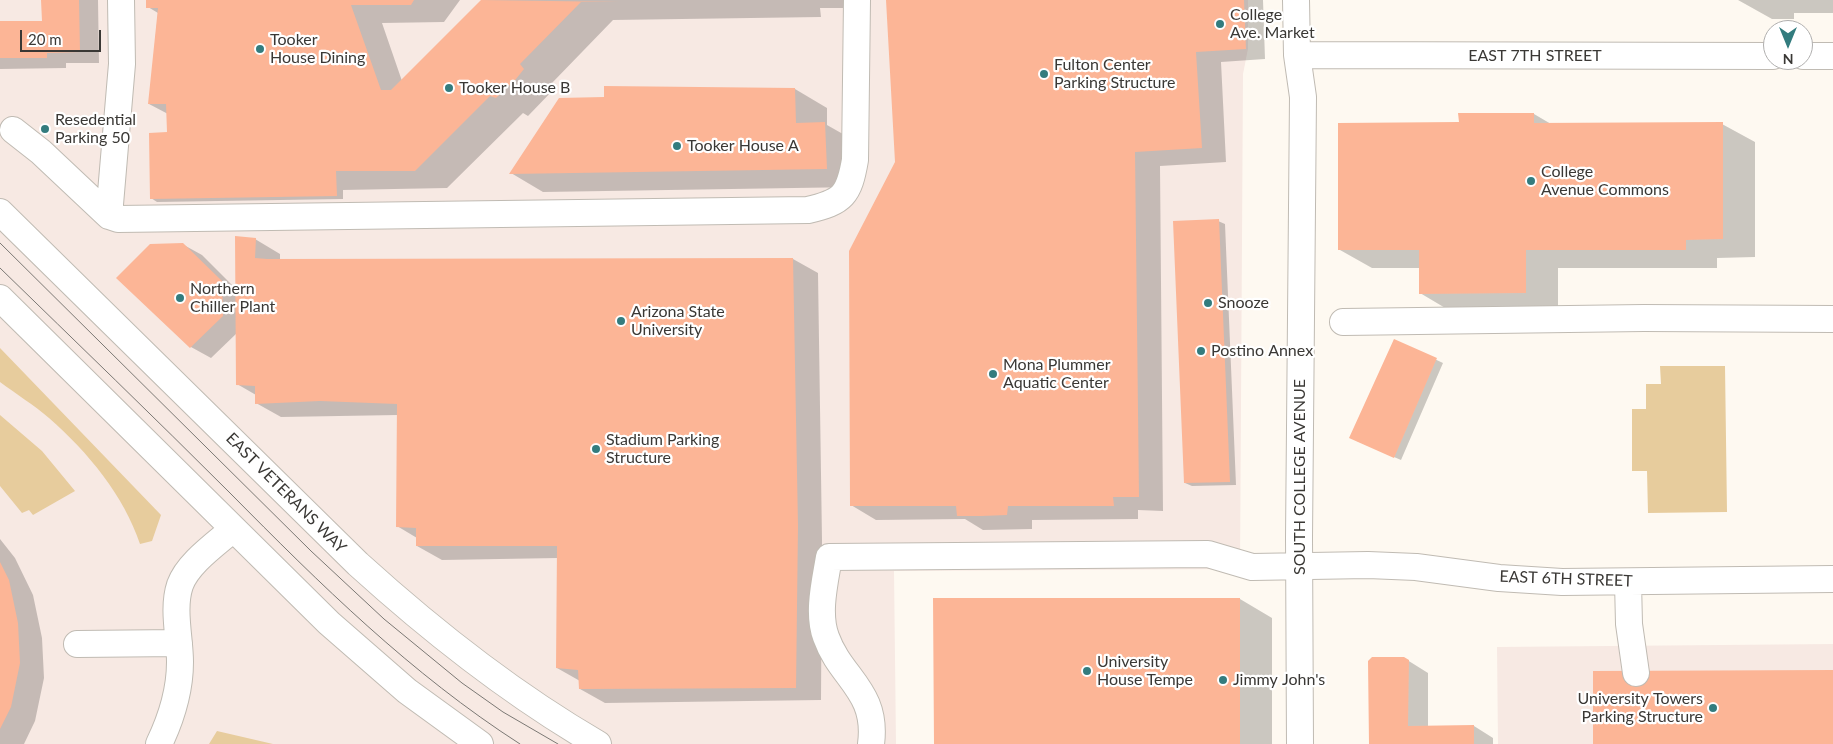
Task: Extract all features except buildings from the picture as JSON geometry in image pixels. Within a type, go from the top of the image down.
[{"type":"street","points":[[109,216],[122,64],[121,0]]},
{"type":"street","points":[[13,130],[41,152],[109,216],[132,220],[808,210],[832,204],[843,195],[852,180],[856,160],[857,0]]},
{"type":"street","name":"SOUTH COLLEGE AVENUE","points":[[1296,0],[1297,55],[1303,97],[1299,566],[1300,744]]},
{"type":"street","name":"EAST 7TH STREET","points":[[1297,55],[1763,56]]},
{"type":"street","points":[[1813,56],[1833,56]]},
{"type":"street","name":"EAST VETERANS WAY","points":[[0,212],[358,564],[396,599],[439,635],[514,692],[598,744]]},
{"type":"street","points":[[0,298],[233,529],[370,659],[407,691],[480,744]]},
{"type":"street","points":[[1343,322],[1644,318],[1833,319]]},
{"type":"street","points":[[159,744],[173,708],[180,663],[178,600],[180,584],[188,571],[233,529]]},
{"type":"street","name":"EAST 6TH STREET","points":[[871,744],[871,716],[864,695],[834,654],[825,636],[822,616],[829,557],[1208,554],[1252,567],[1368,565],[1416,567],[1499,578],[1562,582],[1833,579]]},
{"type":"street","points":[[1628,582],[1629,624],[1636,673]]},
{"type":"street","points":[[77,644],[179,643]]},
{"type":"shaded area","name":"Arizona State University","points":[[0,0],[1248,0],[1248,49],[1243,74],[1240,569],[894,571],[896,744],[0,744]]},
{"type":"shaded area","points":[[0,348],[161,515],[152,541],[140,544],[125,509],[91,460],[77,445],[43,413],[0,382]]},
{"type":"shaded area","points":[[1660,366],[1725,366],[1727,512],[1648,513],[1647,471],[1632,471],[1632,409],[1646,409],[1646,384],[1661,384]]},
{"type":"shaded area","points":[[0,415],[42,451],[75,491],[33,515],[29,510],[22,513],[0,486]]},
{"type":"shaded area","points":[[1833,644],[1833,744],[1498,744],[1497,647]]},
{"type":"shaded area","points":[[217,731],[273,744],[209,744]]},
{"type":"tram line","points":[[0,243],[311,551],[384,619],[462,683],[503,712],[558,744]]},
{"type":"tram line","points":[[0,268],[333,594],[404,658],[441,688],[520,744]]},
{"type":"place","name":"College Ave. Market","points":[[1220,24]]},
{"type":"place","name":"Tooker House Dining","points":[[260,49]]},
{"type":"place","name":"Fulton Center Parking Structure","points":[[1044,74]]},
{"type":"place","name":"Tooker House B","points":[[449,88]]},
{"type":"place","name":"Resedential Parking 50","points":[[45,129]]},
{"type":"place","name":"Tooker House A","points":[[677,146]]},
{"type":"place","name":"College Avenue Commons","points":[[1531,181]]},
{"type":"place","name":"Northern Chiller Plant","points":[[180,298]]},
{"type":"place","name":"Snooze","points":[[1208,303]]},
{"type":"place","name":"Arizona State University","points":[[621,321]]},
{"type":"place","name":"Postino Annex","points":[[1201,351]]},
{"type":"place","name":"Mona Plummer Aquatic Center","points":[[993,374]]},
{"type":"place","name":"Stadium Parking Structure","points":[[596,449]]},
{"type":"place","name":"University House Tempe","points":[[1087,671]]},
{"type":"place","name":"Jimmy John's","points":[[1223,680]]},
{"type":"place","name":"University Towers Parking Structure","points":[[1713,708]]}]
